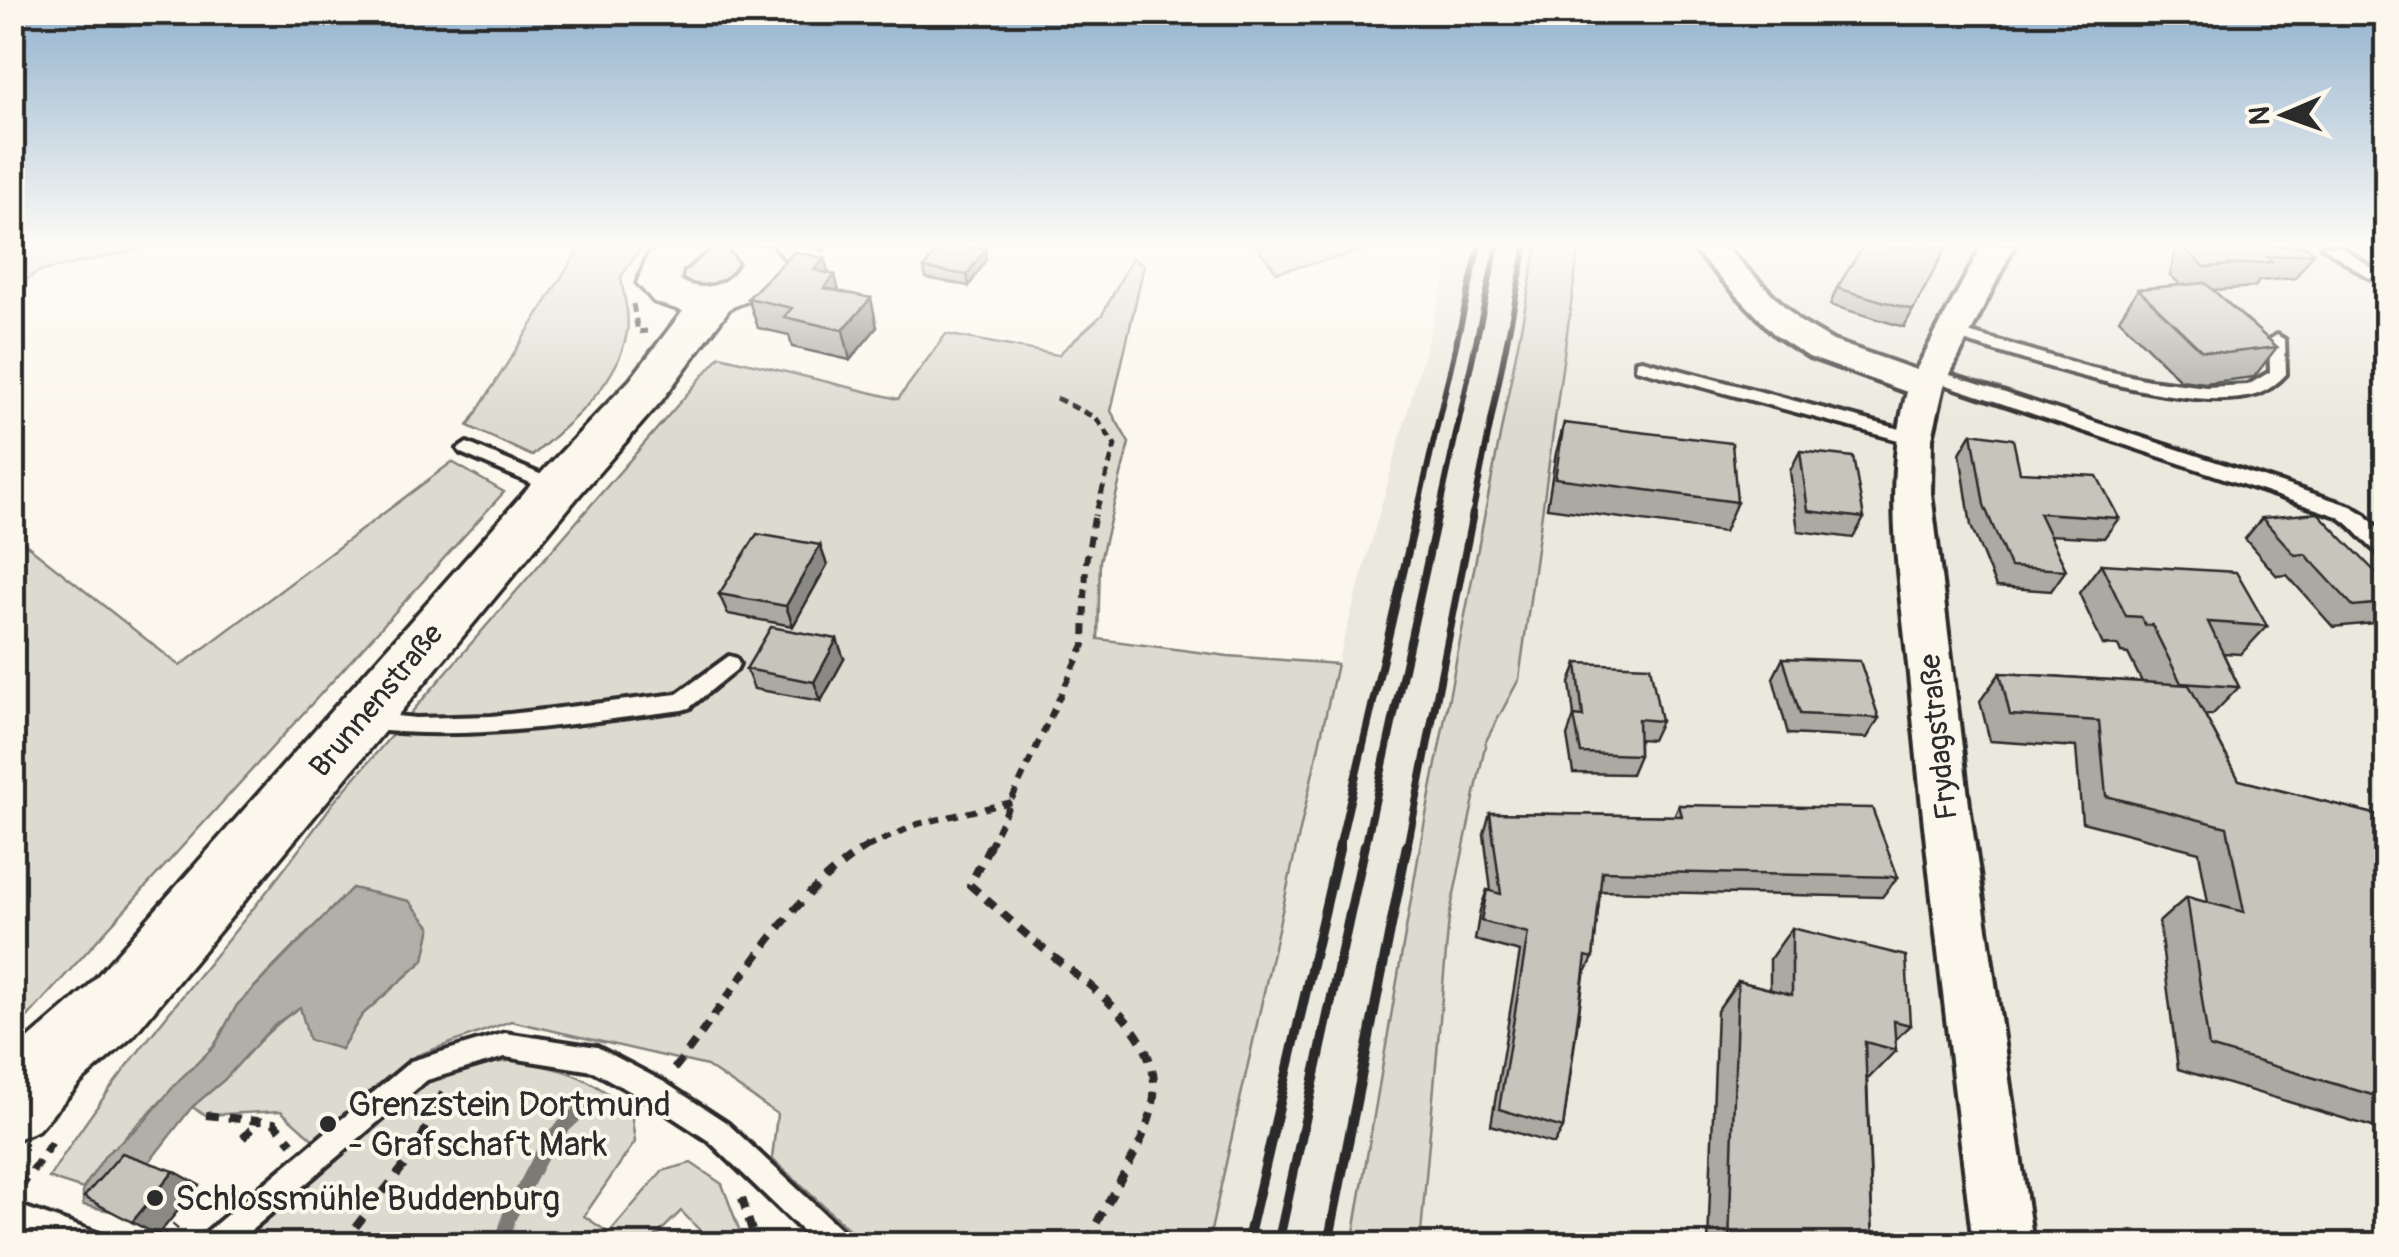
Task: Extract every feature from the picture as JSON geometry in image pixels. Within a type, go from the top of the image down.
[{"type":"street","name":"Brunnenstraße","points":[[27,1130],[82,1060],[109,1013],[557,488],[646,390],[692,305]]},
{"type":"street","points":[[1764,305],[1787,328],[1821,349],[1929,380]]},
{"type":"street","name":"Frydagstraße","points":[[1968,305],[1929,380],[1913,438],[1912,493],[1941,769],[2003,1244]]},
{"type":"lane","points":[[1954,333],[2142,385],[2200,394],[2270,386],[2282,375],[2284,358],[2277,340]]},
{"type":"lane","points":[[1642,365],[1913,438]]},
{"type":"lane","points":[[1929,380],[2344,510],[2359,520],[2386,550]]},
{"type":"lane","points":[[467,448],[557,488]]},
{"type":"lane","points":[[359,720],[416,727],[492,725],[682,702],[729,664]]},
{"type":"lane","points":[[214,1244],[420,1070],[506,1045],[597,1059],[655,1091],[718,1132],[836,1244]]},
{"type":"lane","points":[[12,1218],[90,1244]]},
{"type":"path","points":[[1056,398],[1096,418],[1116,445],[1100,485],[1086,562],[1084,645],[1013,802],[970,885],[1104,996],[1145,1046],[1157,1086],[1151,1113],[1087,1244]]},
{"type":"path","points":[[655,1091],[823,882],[864,848],[916,824],[1013,802]]},
{"type":"path","points":[[342,1244],[374,1208],[437,1113],[454,1058]]},
{"type":"path","points":[[206,1116],[274,1123],[292,1140],[296,1174]]},
{"type":"path","points":[[242,1138],[260,1121]]},
{"type":"path","points":[[12,1200],[27,1130]]},
{"type":"path","points":[[160,1244],[176,1226]]},
{"type":"shaded area","points":[[544,305],[626,305],[627,332],[614,369],[590,402],[532,456],[468,426]]},
{"type":"shaded area","points":[[1107,305],[1135,305],[1111,411],[1129,443],[1100,561],[1098,639],[1228,656],[1337,664],[1208,1244],[865,1244],[772,1159],[777,1114],[707,1066],[511,1021],[415,1056],[317,1143],[281,1111],[206,1115],[192,1107],[301,1006],[341,1049],[362,1015],[424,960],[352,888],[240,1003],[212,1048],[112,1152],[83,1189],[49,1178],[116,1081],[333,803],[720,356],[898,399],[946,334],[1058,355],[1102,315]]},
{"type":"shaded area","points":[[1438,305],[1526,305],[1421,841],[1352,1244],[1208,1244],[1337,664]]},
{"type":"shaded area","points":[[1526,305],[1571,305],[1519,679],[1486,741],[1449,918],[1420,1244],[1352,1244],[1421,841]]},
{"type":"shaded area","points":[[1571,305],[2386,305],[2386,1244],[1420,1244],[1449,918],[1486,741],[1519,679]]},
{"type":"shaded area","points":[[452,462],[504,492],[13,1033],[13,534],[180,666]]},
{"type":"shaded area","points":[[352,888],[409,901],[431,927],[424,960],[362,1015],[341,1049],[309,1040],[300,1007],[274,1025],[224,1080],[192,1107],[111,1211],[83,1205],[83,1189],[106,1154],[142,1124],[179,1080],[214,1047],[237,1005]]},
{"type":"shaded area","points":[[515,1060],[578,1076],[631,1112],[635,1142],[584,1216],[609,1233],[662,1171],[691,1163],[722,1184],[742,1244],[713,1244],[681,1211],[648,1244],[230,1244],[424,1083],[474,1066]]},
{"type":"building","points":[[777,305],[865,305],[843,330],[784,317],[792,308]]},
{"type":"building","points":[[2154,305],[2229,305],[2277,347],[2226,353],[2201,350]]},
{"type":"building","points":[[1564,423],[1732,443],[1737,502],[1555,478]]},
{"type":"building","points":[[1972,433],[2013,439],[2020,472],[2097,476],[2119,518],[2039,513],[2066,570],[2010,567],[1984,505]]},
{"type":"building","points":[[1800,451],[1853,457],[1864,518],[1808,511]]},
{"type":"building","points":[[2318,513],[2386,583],[2386,603],[2353,606],[2305,554],[2295,555],[2262,518]]},
{"type":"building","points":[[757,534],[820,545],[786,606],[719,594]]},
{"type":"building","points":[[2101,564],[2236,572],[2267,626],[2208,622],[2239,687],[2181,683],[2152,625],[2145,625],[2141,617],[2126,616]]},
{"type":"building","points":[[771,627],[837,639],[814,682],[746,669]]},
{"type":"building","points":[[1783,658],[1860,661],[1879,718],[1800,714]]},
{"type":"building","points":[[1577,663],[1650,666],[1661,721],[1638,719],[1639,755],[1581,753],[1574,716],[1583,717]]},
{"type":"building","points":[[2000,673],[2189,685],[2239,780],[2386,817],[2386,1099],[2209,1047],[2187,897],[2244,912],[2227,827],[2106,796],[2099,721],[2010,715]]},
{"type":"building","points":[[1679,805],[1872,808],[1898,877],[1602,871],[1593,958],[1586,956],[1563,1128],[1499,1109],[1528,933],[1481,921],[1487,890],[1501,894],[1490,813],[1682,816]]},
{"type":"building","points":[[1792,928],[1906,956],[1910,1025],[1894,1021],[1896,1050],[1865,1042],[1873,1244],[1729,1244],[1738,981],[1792,995]]},
{"type":"building","points":[[122,1153],[174,1171],[132,1222],[84,1197]]},
{"type":"waterway","points":[[502,1244],[509,1217],[550,1139],[590,1102]]},
{"type":"railway","points":[[1416,516],[1465,305]]},
{"type":"railway","points":[[1438,516],[1484,305]]},
{"type":"railway","points":[[1472,516],[1514,305]]},
{"type":"railway","points":[[1339,848],[1417,513]]},
{"type":"railway","points":[[1365,848],[1438,513]]},
{"type":"railway","points":[[1407,848],[1473,513]]},
{"type":"railway","points":[[1247,1244],[1340,845]]},
{"type":"railway","points":[[1278,1244],[1365,845]]},
{"type":"railway","points":[[1328,1244],[1407,845]]},
{"type":"place","name":"Grenzstein Dortmund - Grafschaft Mark","points":[[328,1124]]},
{"type":"place","name":"Schlossmühle Buddenburg","points":[[155,1198]]}]
